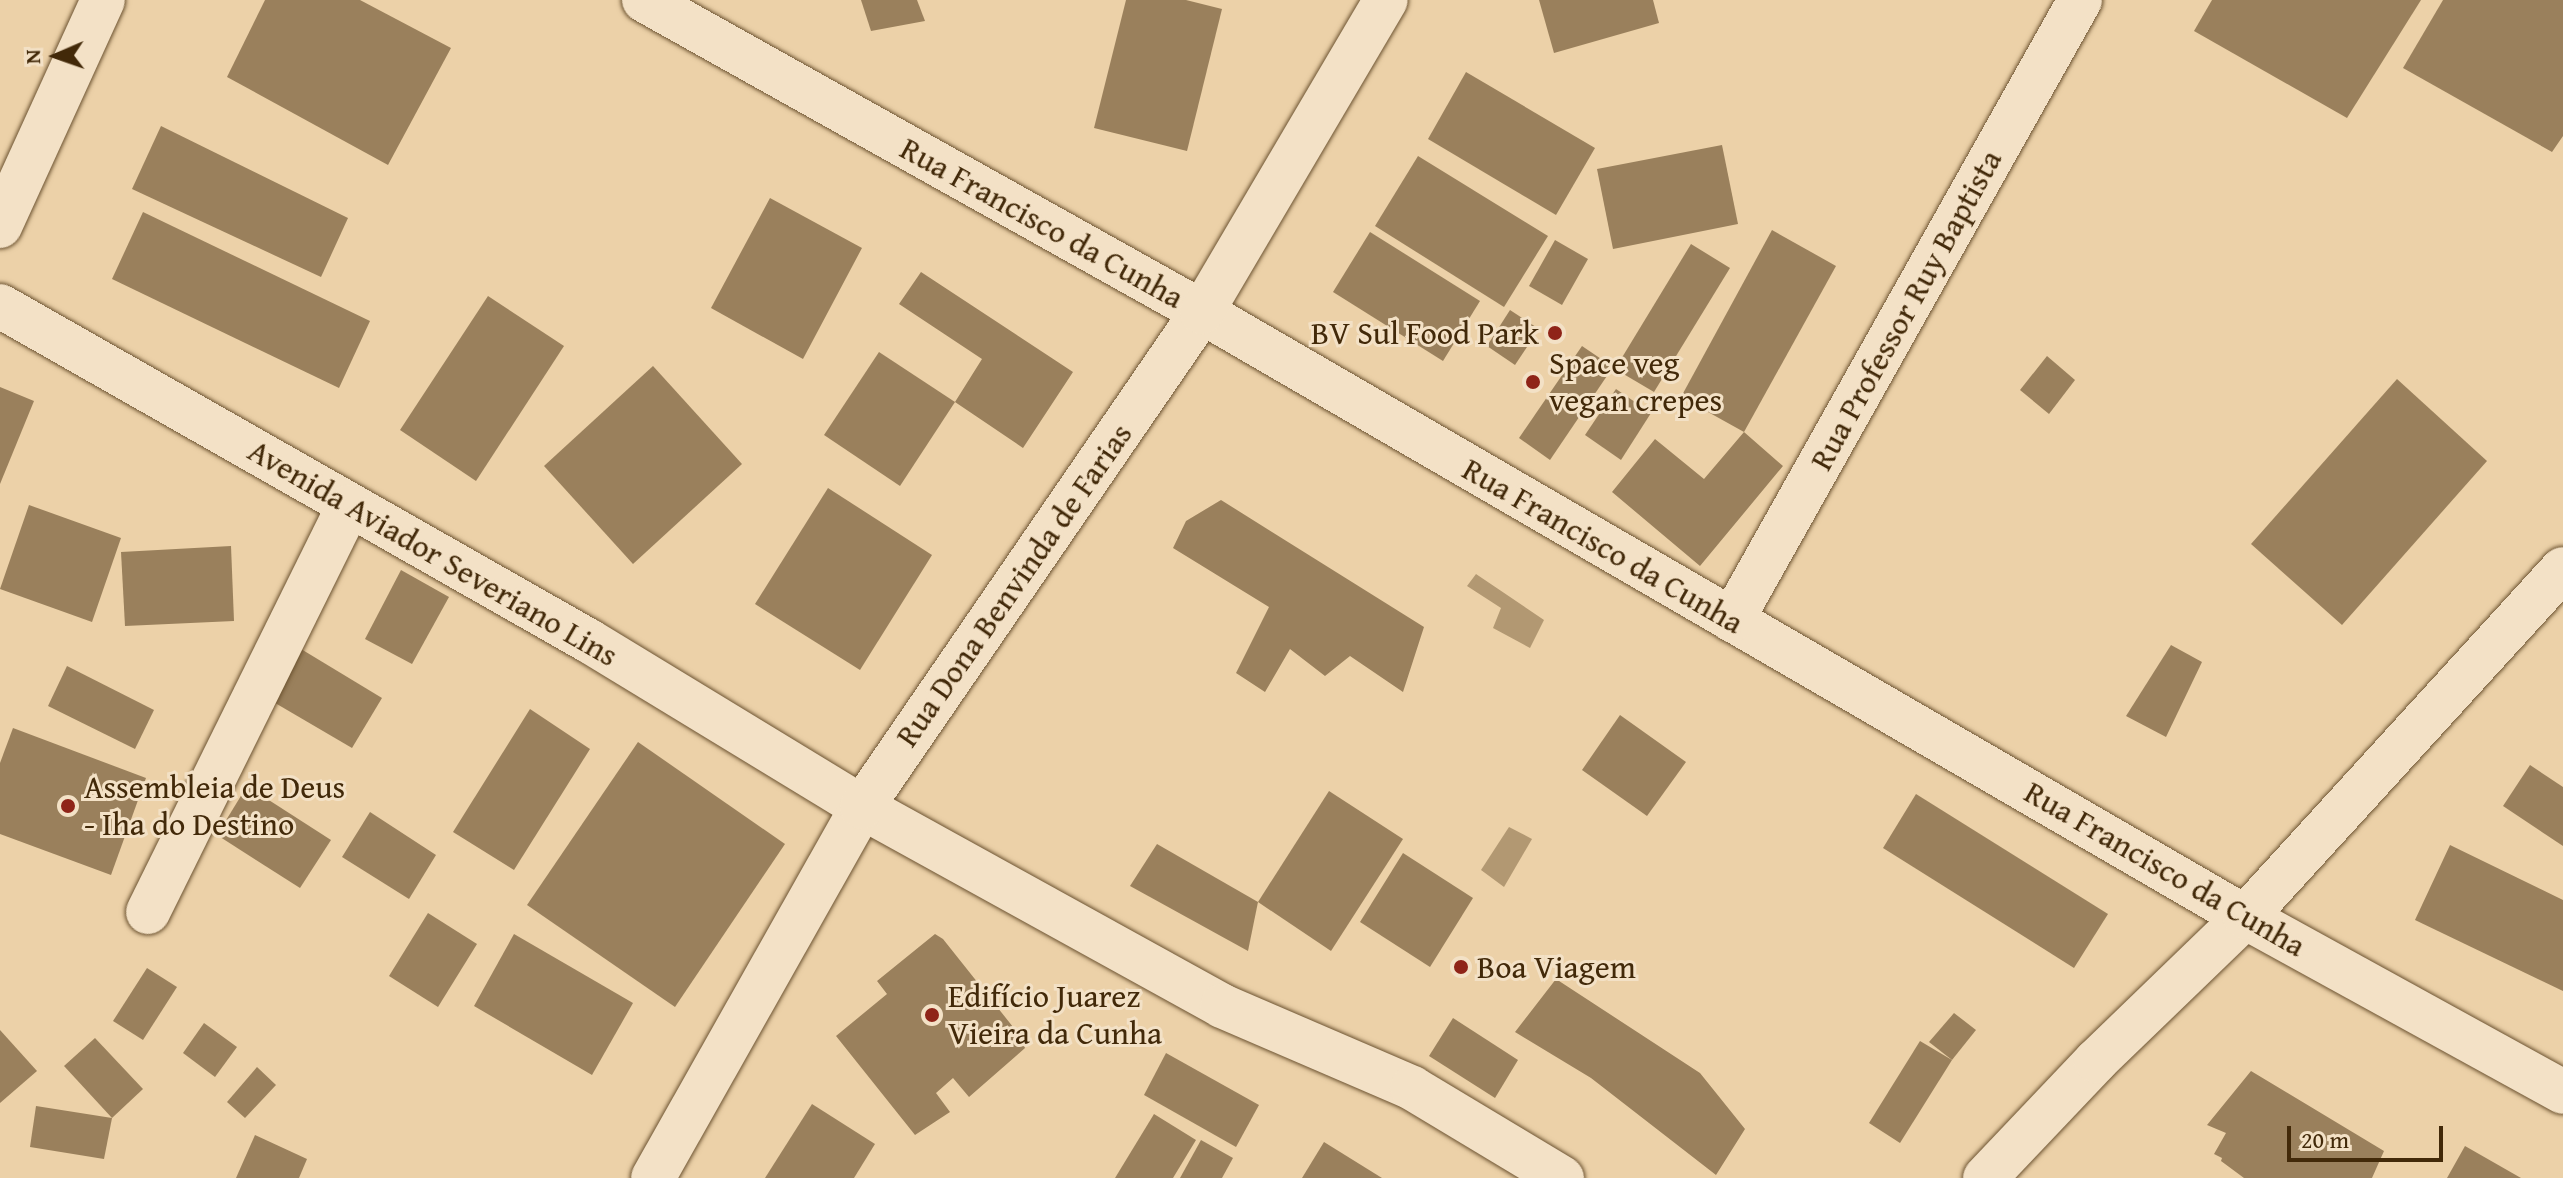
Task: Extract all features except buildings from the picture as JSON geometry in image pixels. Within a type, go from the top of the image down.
[{"type":"street","points":[[0,226],[103,0]]},
{"type":"street","name":"Rua Dona Benvinda de Farias","points":[[653,1178],[862,807],[1202,312],[1386,0]]},
{"type":"street","name":"Rua Professor Ruy Baptista","points":[[1732,620],[2080,0]]},
{"type":"street","name":"Rua Francisco da Cunha","points":[[662,4],[1202,312],[2245,917],[2563,1092]]},
{"type":"street","name":"Avenida Aviador Severiano Lins","points":[[0,306],[348,507],[589,641],[862,807],[1222,1006],[1423,1093],[1562,1178]]},
{"type":"street","points":[[148,912],[348,507]]},
{"type":"street","points":[[1985,1178],[2096,1061],[2245,917],[2563,569]]},
{"type":"shaded area","points":[[1476,574],[1544,620],[1530,648],[1493,628],[1501,608],[1467,586]]},
{"type":"shaded area","points":[[1509,827],[1532,839],[1504,887],[1481,870]]},
{"type":"place","name":"BV Sul Food Park","points":[[1555,333]]},
{"type":"place","name":"Space veg vegan crepes","points":[[1533,382]]},
{"type":"place","name":"Assembleia de Deus - Iha do Destino","points":[[68,806]]},
{"type":"place","name":"Boa Viagem","points":[[1461,967]]},
{"type":"place","name":"Edifício Juarez Vieira da Cunha","points":[[932,1015]]}]
